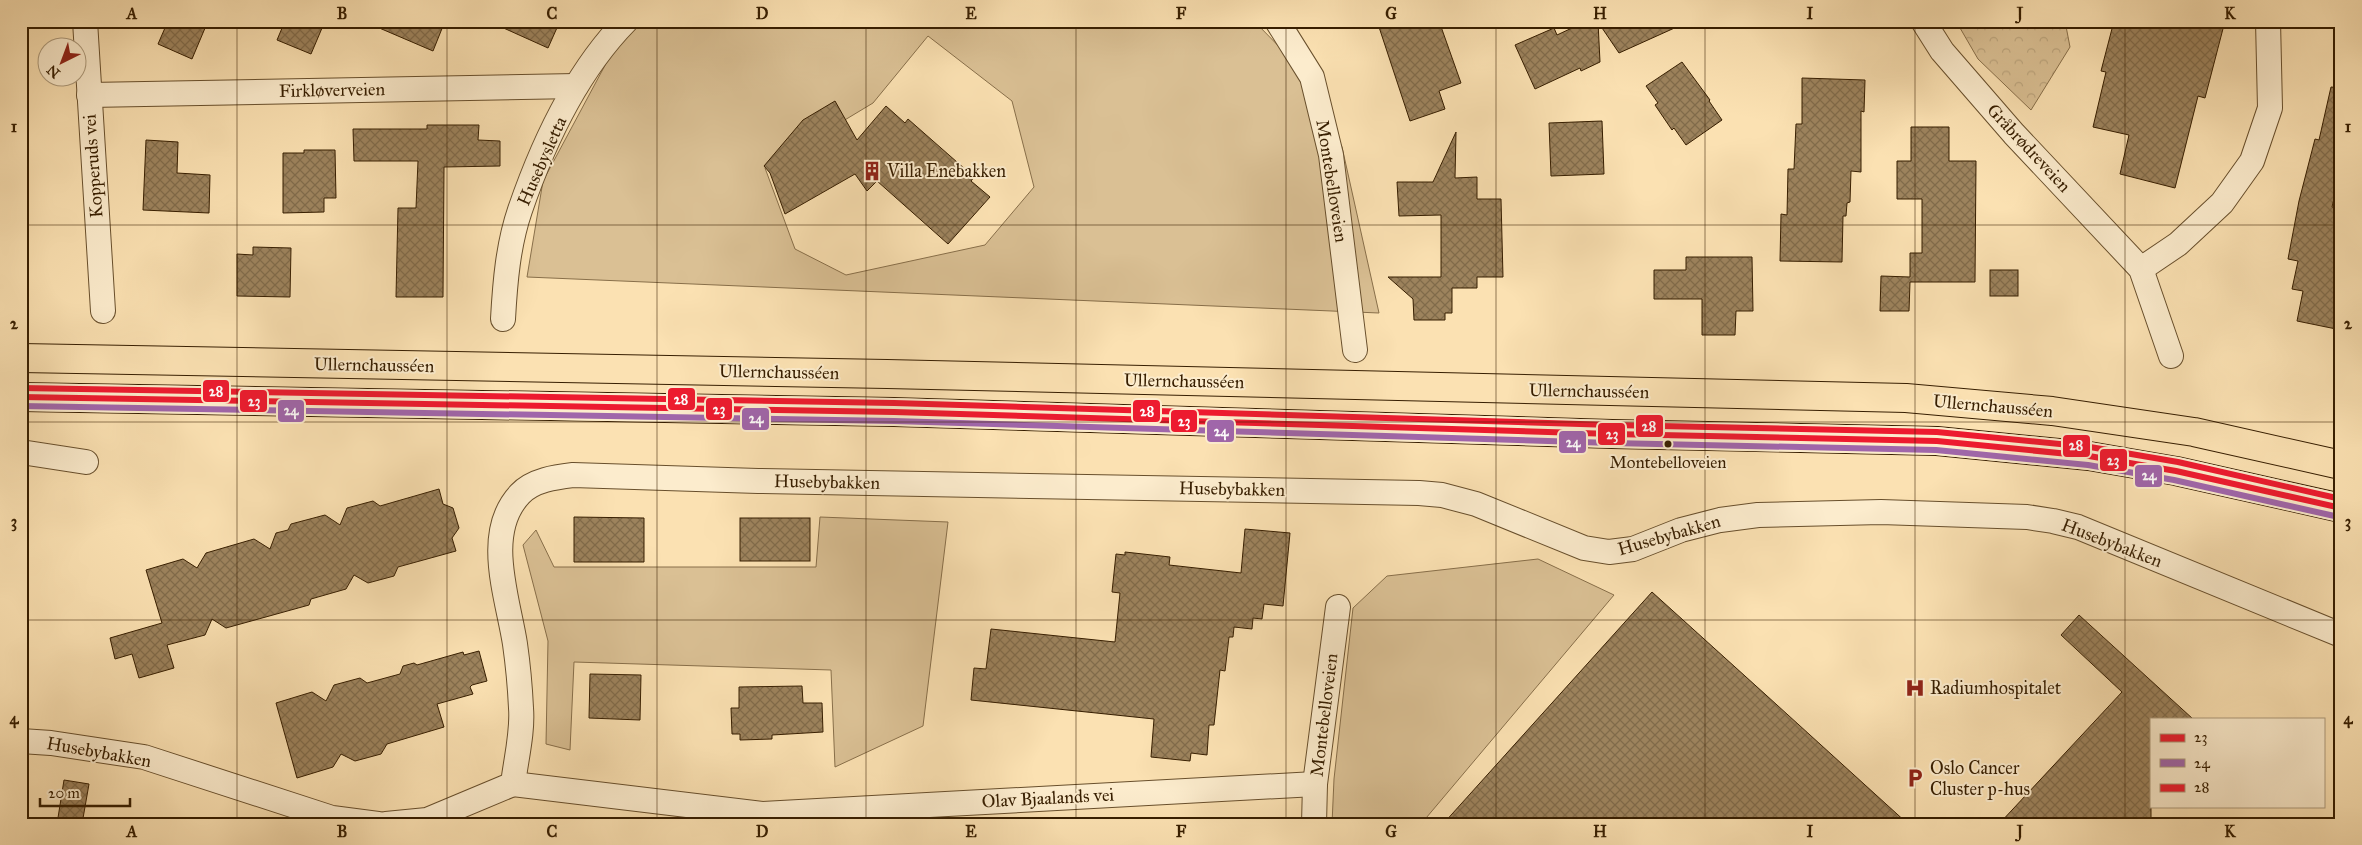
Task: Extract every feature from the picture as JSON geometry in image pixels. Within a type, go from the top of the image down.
[{"type":"highway","name":"Ullernchausséen","points":[[21,358],[897,374],[1906,398],[2052,411],[2184,431],[2341,465]]},
{"type":"highway","points":[[21,396],[884,412],[1937,441],[2089,456],[2166,469],[2341,508]]},
{"type":"street","name":"Kopperuds vei","points":[[85,21],[103,311]]},
{"type":"street","name":"Husebysletta","points":[[503,319],[506,278],[520,211],[546,147],[576,86],[626,21]]},
{"type":"street","name":"Montebelloveien","points":[[1278,21],[1312,77],[1331,155],[1355,350]]},
{"type":"street","name":"Gråbrødreveien","points":[[1923,21],[1942,51],[2000,119],[2142,269]]},
{"type":"street","points":[[2171,356],[2142,269],[2178,244],[2222,203],[2252,161],[2270,108],[2268,21]]},
{"type":"street","name":"Firkløverveien","points":[[89,95],[576,86]]},
{"type":"street","points":[[21,452],[86,462]]},
{"type":"street","name":"Husebybakken","points":[[513,784],[521,711],[515,646],[500,550],[503,524],[521,493],[553,478],[573,475],[768,481],[1409,492],[1442,495],[1476,504],[1584,548],[1610,552],[1633,549],[1681,530],[1720,520],[1758,515],[1881,512],[2026,517],[2078,526],[2341,635]]},
{"type":"street","name":"Montebelloveien","points":[[1314,824],[1315,784],[1338,607]]},
{"type":"street","name":"Husebybakken","points":[[21,740],[144,757],[332,818],[378,824]]},
{"type":"street","points":[[386,824],[428,820],[513,784]]},
{"type":"street","name":"Olav Bjaalands vei","points":[[513,784],[762,814],[1315,784]]},
{"type":"green space","points":[[640,21],[1254,21],[1302,70],[1342,147],[1379,313],[527,277],[543,181],[610,56]],"holes":[[[928,36],[1012,101],[1034,187],[985,245],[846,275],[795,249],[765,168],[873,103]]]},
{"type":"green space","points":[[1956,21],[2065,21],[2070,47],[2031,110],[1978,59]]},
{"type":"green space","points":[[820,517],[948,522],[923,726],[835,767],[831,670],[574,662],[570,750],[546,744],[548,641],[523,545],[536,530],[554,567],[816,567]]},
{"type":"green space","points":[[1538,559],[1614,595],[1421,824],[1332,824],[1334,779],[1353,608],[1387,576]]},
{"type":"building","points":[[168,21],[208,21],[192,59],[158,44]]},
{"type":"building","points":[[285,21],[325,21],[311,54],[277,40]]},
{"type":"building","points":[[363,21],[445,21],[433,51]]},
{"type":"building","points":[[488,21],[560,21],[548,48]]},
{"type":"building","points":[[1377,21],[1439,21],[1461,83],[1439,91],[1445,109],[1410,121]]},
{"type":"building","points":[[1587,21],[1690,21],[1619,53],[1598,22],[1600,62],[1581,71],[1580,68],[1535,89],[1515,45],[1554,28],[1557,35]]},
{"type":"building","points":[[2114,21],[2225,21],[2205,98],[2198,96],[2175,188],[2120,174],[2129,135],[2093,127],[2106,72],[2101,71]]},
{"type":"building","points":[[1682,62],[1722,120],[1686,145],[1674,128],[1672,130],[1655,105],[1658,103],[1646,86]]},
{"type":"building","points":[[1802,78],[1865,80],[1864,112],[1861,111],[1861,172],[1851,171],[1850,202],[1847,203],[1846,216],[1843,216],[1842,262],[1780,261],[1781,214],[1787,215],[1788,169],[1794,169],[1796,124],[1802,124]]},
{"type":"building","points":[[2331,87],[2341,88],[2341,169],[2332,207],[2341,209],[2341,330],[2297,321],[2303,291],[2292,289],[2298,261],[2288,259],[2299,201],[2315,139],[2319,140]]},
{"type":"building","name":"Villa Enebakken","points":[[835,101],[857,140],[886,106],[905,123],[908,119],[974,177],[971,181],[990,197],[948,244],[877,181],[867,191],[855,174],[785,214],[770,173],[764,166],[803,120]]},
{"type":"building","points":[[1602,121],[1604,174],[1551,176],[1549,123]]},
{"type":"building","points":[[427,125],[479,125],[478,140],[500,141],[500,166],[444,167],[443,297],[396,297],[398,208],[416,208],[418,161],[354,161],[353,129],[427,129]]},
{"type":"building","points":[[1911,127],[1949,127],[1949,161],[1976,161],[1975,282],[1910,282],[1909,311],[1880,311],[1881,276],[1910,277],[1910,253],[1922,253],[1922,199],[1897,199],[1897,161],[1911,161]]},
{"type":"building","points":[[1456,132],[1455,178],[1477,177],[1477,199],[1501,199],[1503,277],[1477,277],[1477,288],[1452,288],[1452,313],[1445,313],[1445,320],[1414,320],[1413,299],[1388,277],[1441,277],[1441,215],[1399,216],[1397,182],[1433,182]]},
{"type":"building","points":[[146,140],[178,142],[177,173],[210,175],[209,213],[143,210]]},
{"type":"building","points":[[304,150],[335,150],[336,198],[324,198],[324,212],[283,213],[283,153],[304,153]]},
{"type":"building","points":[[253,247],[291,248],[290,297],[237,296],[237,254],[253,255]]},
{"type":"building","points":[[1686,257],[1752,257],[1753,311],[1736,311],[1735,335],[1702,335],[1702,299],[1654,299],[1654,270],[1686,270]]},
{"type":"building","points":[[1990,270],[2018,270],[2018,296],[1990,296]]},
{"type":"building","points":[[439,489],[443,504],[453,508],[459,528],[452,538],[456,551],[398,567],[394,576],[368,583],[354,575],[346,589],[311,599],[309,605],[226,628],[212,619],[205,635],[167,645],[174,668],[139,678],[132,654],[115,659],[110,638],[162,623],[146,570],[183,559],[197,568],[206,553],[254,539],[270,549],[276,533],[288,530],[291,524],[325,515],[340,525],[347,508],[373,501],[380,506]]},
{"type":"building","points":[[574,517],[644,518],[644,562],[574,562]]},
{"type":"building","points":[[740,518],[810,518],[810,561],[740,561]]},
{"type":"building","points":[[1245,529],[1290,533],[1283,606],[1264,604],[1262,619],[1253,618],[1252,629],[1234,627],[1233,637],[1229,637],[1225,671],[1220,670],[1214,725],[1209,725],[1207,755],[1191,753],[1190,761],[1151,757],[1154,719],[971,700],[974,668],[986,669],[991,629],[1115,642],[1120,593],[1112,592],[1116,554],[1125,555],[1125,552],[1170,557],[1169,565],[1241,573]]},
{"type":"building","points":[[1652,592],[1766,695],[1908,824],[1443,824]]},
{"type":"building","points":[[2079,615],[2192,718],[2150,718],[2151,824],[1999,824],[2122,692],[2061,635]]},
{"type":"building","points":[[479,651],[487,681],[472,685],[470,687],[473,694],[437,704],[444,727],[387,744],[381,754],[355,761],[341,754],[333,767],[297,778],[276,703],[312,692],[326,701],[334,685],[360,678],[367,683],[400,674],[403,666],[414,663],[417,665],[463,652],[464,655]]},
{"type":"building","points":[[590,674],[641,675],[640,720],[589,718]]},
{"type":"building","points":[[802,686],[803,703],[822,703],[823,732],[772,735],[772,739],[740,740],[740,734],[732,734],[731,708],[739,708],[739,687]]},
{"type":"building","points":[[64,780],[89,784],[82,824],[57,824]]},
{"type":"transit line","name":"28","points":[[21,388],[894,403],[1612,425],[1937,432],[2090,447],[2178,462],[2341,499]]},
{"type":"transit line","name":"23","points":[[21,397],[894,412],[1612,434],[1937,441],[2089,456],[2176,471],[2341,508]]},
{"type":"transit line","name":"24","points":[[21,406],[894,421],[1612,443],[1936,450],[2088,465],[2174,480],[2339,517]]},
{"type":"place","name":"Villa Enebakken","points":[[872,171]]},
{"type":"place","name":"Montebelloveien","points":[[1668,444]]},
{"type":"place","name":"Radiumhospitalet","points":[[1915,688]]},
{"type":"place","name":"Oslo Cancer Cluster p-hus","points":[[1915,778]]}]
